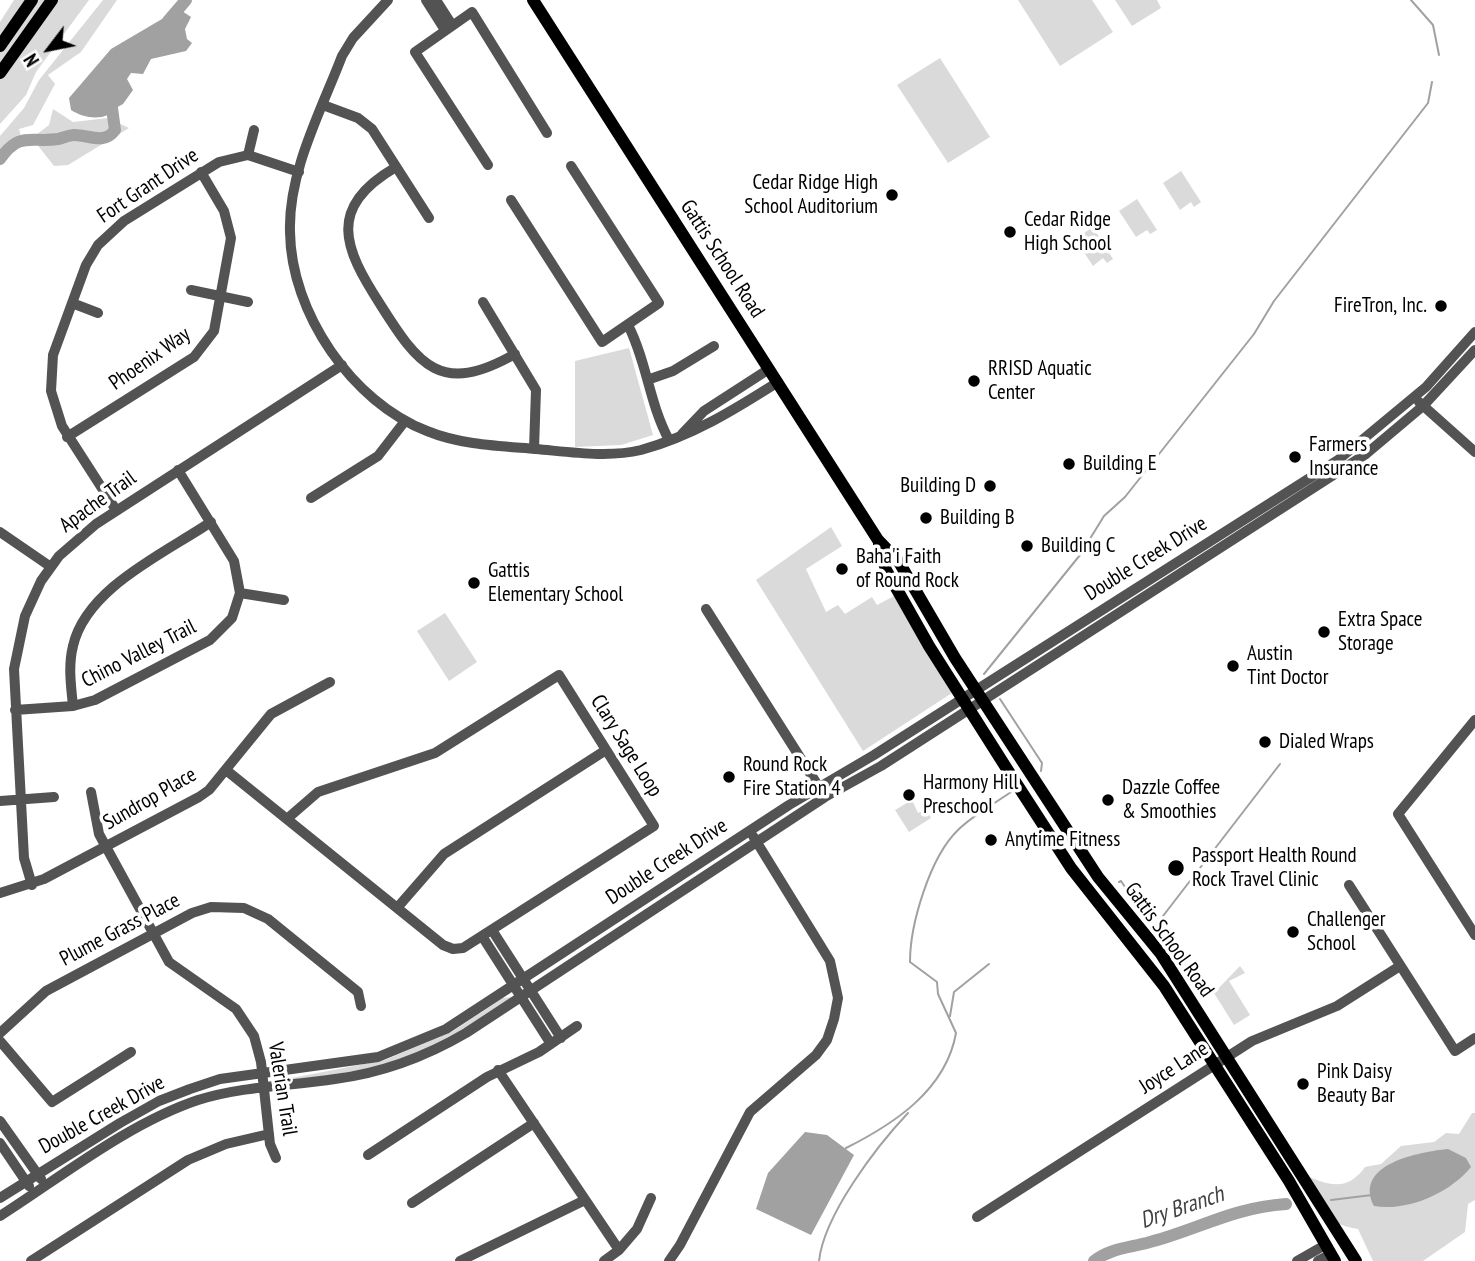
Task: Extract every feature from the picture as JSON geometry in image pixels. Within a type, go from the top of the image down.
[{"type":"main road","points":[[0,46],[32,0]]},
{"type":"main road","points":[[0,73],[51,0]]},
{"type":"main road","name":"Gattis School Road","points":[[533,0],[878,540],[899,562],[980,695],[1098,877],[1161,954],[1356,1261]]},
{"type":"main road","name":"Gattis School Road","points":[[878,540],[886,570],[966,704],[1071,868],[1164,986],[1330,1253]]},
{"type":"main road","points":[[1330,1253],[1340,1247],[1349,1261]]},
{"type":"street","points":[[388,0],[353,37],[323,105],[299,172],[290,214],[295,270],[312,315],[342,365],[376,402],[405,421],[461,441],[534,449],[614,453],[642,450],[707,427],[778,382]]},
{"type":"street","points":[[426,0],[449,27]]},
{"type":"street","points":[[436,0],[449,27]]},
{"type":"street","points":[[488,165],[415,51],[472,12],[547,133]]},
{"type":"street","points":[[323,105],[366,123],[429,218]]},
{"type":"street","points":[[254,130],[248,155],[299,172]]},
{"type":"street","name":"Fort Grant Drive","points":[[116,510],[67,437],[53,404],[50,379],[53,355],[86,265],[106,236],[124,220],[201,172],[229,158],[248,155]]},
{"type":"street","points":[[511,200],[602,342],[659,303],[571,166]]},
{"type":"street","points":[[396,167],[372,182],[361,195],[353,209],[348,232],[349,248],[358,269],[400,336],[424,363],[452,373],[481,371],[515,354]]},
{"type":"street","name":"Phoenix Way","points":[[67,437],[198,353],[214,331],[231,248],[231,229],[224,211],[201,172]]},
{"type":"street","points":[[191,290],[248,302]]},
{"type":"street","points":[[483,302],[536,390],[534,449]]},
{"type":"street","points":[[72,303],[98,313]]},
{"type":"street","points":[[628,325],[650,384],[654,410],[675,437]]},
{"type":"street","name":"Double Creek Drive","points":[[0,1216],[157,1117],[196,1101],[264,1086],[354,1076],[398,1065],[444,1046],[825,797],[881,766],[966,704],[1338,460],[1414,398],[1475,332]]},
{"type":"street","points":[[650,384],[714,346]]},
{"type":"street","name":"Double Creek Drive","points":[[980,695],[1366,454],[1423,406],[1475,350]]},
{"type":"street","name":"Apache Trail","points":[[32,885],[24,858],[14,668],[18,637],[33,597],[51,567],[77,539],[116,510],[342,365]]},
{"type":"street","points":[[675,437],[704,411],[769,369]]},
{"type":"street","points":[[1414,398],[1475,452]]},
{"type":"street","points":[[311,498],[378,456],[405,421]]},
{"type":"street","points":[[178,470],[234,561],[240,593],[284,600]]},
{"type":"street","points":[[73,706],[72,648],[82,622],[95,603],[114,586],[211,522]]},
{"type":"street","points":[[0,532],[51,567]]},
{"type":"street","name":"Chino Valley Trail","points":[[15,710],[73,706],[95,700],[218,634],[232,618],[240,593]]},
{"type":"street","points":[[706,609],[825,797]]},
{"type":"street","name":"Clary Sage Loop","points":[[226,770],[448,948],[463,948],[654,826],[559,675],[435,753],[318,792],[288,818]]},
{"type":"street","name":"Sundrop Place","points":[[0,893],[32,885],[199,797],[226,770],[271,714],[330,682]]},
{"type":"street","name":"Double Creek Drive","points":[[0,1198],[159,1101],[220,1079],[378,1057],[411,1046],[446,1029],[819,786],[966,704]]},
{"type":"street","points":[[1475,720],[1398,814],[1475,935]]},
{"type":"street","points":[[397,908],[444,853],[607,750]]},
{"type":"street","name":"Valerian Trail","points":[[91,792],[95,824],[152,935],[175,969],[236,1009],[254,1036],[263,1072],[269,1134],[276,1158]]},
{"type":"street","points":[[0,801],[54,797]]},
{"type":"street","points":[[669,1261],[750,1112],[816,1055],[827,1040],[838,998],[833,966],[749,831]]},
{"type":"street","points":[[1349,885],[1455,1051],[1475,1038]]},
{"type":"street","name":"Plume Grass Place","points":[[0,1033],[46,991],[203,909],[244,908],[268,919],[358,992],[361,1006]]},
{"type":"street","points":[[487,933],[556,1041]]},
{"type":"street","name":"Joyce Lane","points":[[977,1217],[1269,1032],[1337,1006],[1400,966]]},
{"type":"street","points":[[368,1155],[498,1070],[556,1041],[577,1026]]},
{"type":"street","points":[[0,1041],[52,1102],[131,1052]]},
{"type":"street","points":[[498,1070],[619,1250]]},
{"type":"street","points":[[0,1121],[46,1187]]},
{"type":"street","points":[[411,1203],[534,1124]]},
{"type":"street","points":[[31,1261],[188,1160],[226,1144],[269,1134]]},
{"type":"street","points":[[0,1143],[34,1194]]},
{"type":"street","points":[[604,1261],[619,1250],[637,1229],[652,1198]]},
{"type":"street","points":[[460,1261],[585,1200]]},
{"type":"street","points":[[1297,1261],[1330,1253]]},
{"type":"street","points":[[1318,1261],[1330,1253]]},
{"type":"shaded area","points":[[14,0],[89,0],[36,72],[26,95],[0,124],[0,22]]},
{"type":"shaded area","points":[[103,0],[117,0],[81,52],[48,75],[55,84],[33,125],[19,129],[22,140],[0,165],[0,136],[24,108],[39,80]]},
{"type":"shaded area","points":[[1018,0],[1092,0],[1113,32],[1060,66]]},
{"type":"shaded area","points":[[1115,0],[1157,0],[1161,8],[1132,26]]},
{"type":"shaded area","points":[[179,9],[191,17],[185,29],[187,39],[192,43],[186,51],[151,59],[143,74],[131,73],[127,79],[133,90],[123,104],[112,110],[112,118],[108,115],[89,117],[71,110],[69,98],[111,49]]},
{"type":"shaded area","points":[[940,58],[990,137],[948,163],[897,85]]},
{"type":"shaded area","points":[[53,109],[73,122],[108,118],[129,128],[68,165],[54,166],[32,138],[49,125]]},
{"type":"shaded area","points":[[1181,171],[1201,202],[1194,207],[1191,202],[1180,210],[1163,183]]},
{"type":"shaded area","points":[[1137,199],[1157,230],[1150,234],[1147,230],[1136,237],[1119,211]]},
{"type":"shaded area","points":[[1093,227],[1113,259],[1107,263],[1103,258],[1093,266],[1075,239]]},
{"type":"shaded area","points":[[629,348],[653,435],[621,445],[575,447],[575,361]]},
{"type":"shaded area","points":[[831,527],[842,546],[806,569],[826,612],[838,605],[845,614],[872,597],[877,605],[894,596],[952,693],[863,751],[756,580]]},
{"type":"shaded area","points":[[445,613],[477,662],[449,681],[417,631]]},
{"type":"shaded area","points":[[912,800],[918,813],[926,809],[931,818],[909,832],[895,810]]},
{"type":"shaded area","points":[[1240,966],[1245,973],[1229,981],[1250,1015],[1234,1025],[1214,993]]},
{"type":"shaded area","points":[[512,997],[432,1048],[401,1059],[346,1072],[271,1082],[385,1060],[453,1031],[503,998]]},
{"type":"shaded area","points":[[1472,1113],[1475,1113],[1475,1200],[1468,1204],[1465,1232],[1423,1261],[1373,1261],[1358,1229],[1336,1222],[1328,1216],[1316,1202],[1300,1173],[1327,1183],[1343,1184],[1365,1167],[1381,1164],[1401,1146],[1434,1142],[1446,1133],[1459,1134]]},
{"type":"shaded area","points":[[805,1132],[827,1135],[854,1155],[811,1235],[756,1209],[768,1173]]},
{"type":"shaded area","points":[[1448,1149],[1466,1158],[1471,1167],[1452,1185],[1414,1203],[1374,1206],[1370,1192],[1373,1180],[1381,1170],[1406,1157]]},
{"type":"waterway","points":[[168,21],[186,0]]},
{"type":"waterway","points":[[1411,0],[1433,25],[1439,55]]},
{"type":"waterway","points":[[984,674],[1080,555],[1104,516],[1125,497],[1254,334],[1274,301],[1428,103],[1432,82]]},
{"type":"waterway","points":[[0,159],[20,141],[58,139],[74,135],[96,138],[111,135],[115,130],[111,101]]},
{"type":"waterway","points":[[1000,699],[1042,763],[1041,771]]},
{"type":"waterway","points":[[1119,882],[1121,881],[1153,929],[1280,764]]},
{"type":"waterway","points":[[846,1148],[882,1128],[915,1103],[941,1072],[950,1053],[956,1033],[938,994],[937,982],[910,962],[918,911],[923,892],[948,842],[970,819],[1011,792]]},
{"type":"waterway","points":[[950,1016],[954,992],[989,964]]},
{"type":"waterway","points":[[819,1261],[831,1223],[853,1182],[908,1113]]},
{"type":"waterway","name":"Dry Branch","points":[[1331,1200],[1372,1195]]},
{"type":"waterway","name":"Dry Branch","points":[[1094,1261],[1114,1251],[1168,1237],[1232,1214],[1286,1204]]},
{"type":"place","name":"Cedar Ridge High School Auditorium","points":[[892,195]]},
{"type":"place","name":"Cedar Ridge High School","points":[[1010,232]]},
{"type":"place","name":"FireTron, Inc.","points":[[1441,306]]},
{"type":"place","name":"RRISD Aquatic Center","points":[[974,381]]},
{"type":"place","name":"Farmers Insurance","points":[[1295,457]]},
{"type":"place","name":"Building E","points":[[1069,464]]},
{"type":"place","name":"Building D","points":[[990,486]]},
{"type":"place","name":"Building B","points":[[926,518]]},
{"type":"place","name":"Building C","points":[[1027,546]]},
{"type":"place","name":"Baha'i Faith of Round Rock","points":[[842,569]]},
{"type":"place","name":"Gattis Elementary School","points":[[474,583]]},
{"type":"place","name":"Extra Space Storage","points":[[1324,632]]},
{"type":"place","name":"Austin Tint Doctor","points":[[1233,666]]},
{"type":"place","name":"Dialed Wraps","points":[[1265,742]]},
{"type":"place","name":"Round Rock Fire Station 4","points":[[729,777]]},
{"type":"place","name":"Harmony Hill Preschool","points":[[909,795]]},
{"type":"place","name":"Dazzle Coffee & Smoothies","points":[[1108,800]]},
{"type":"place","name":"Anytime Fitness","points":[[991,840]]},
{"type":"place","name":"Passport Health Round Rock Travel Clinic","points":[[1176,868]]},
{"type":"place","name":"Challenger School","points":[[1293,932]]},
{"type":"place","name":"Pink Daisy Beauty Bar","points":[[1303,1084]]}]
